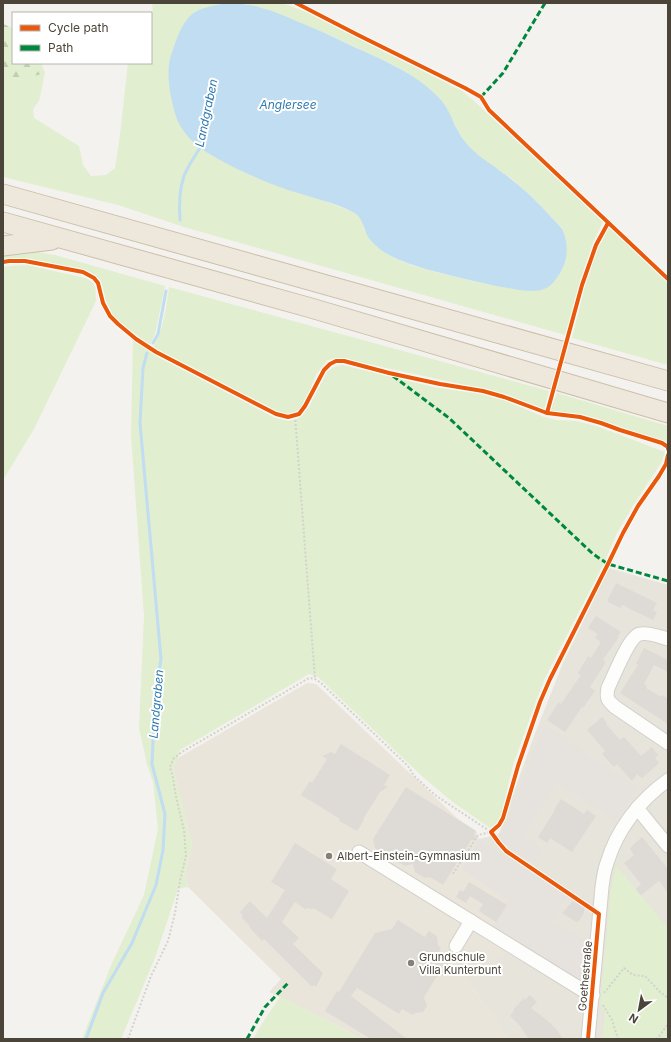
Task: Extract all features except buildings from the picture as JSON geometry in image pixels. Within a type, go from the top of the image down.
[{"type":"highway","points":[[3,194],[668,381]]},
{"type":"highway","points":[[3,222],[311,308],[668,413]]},
{"type":"highway","points":[[3,246],[61,239]]},
{"type":"street","points":[[668,639],[640,633],[635,636],[629,642],[608,688],[607,696],[608,702],[668,743]]},
{"type":"street","name":"Goethestraße","points":[[588,1039],[596,997],[595,955],[602,887],[608,857],[620,832],[637,808],[656,788],[668,780]]},
{"type":"street","points":[[637,808],[668,846]]},
{"type":"street","points":[[359,852],[596,997]]},
{"type":"street","points":[[456,946],[472,921]]},
{"type":"path","points":[[295,416],[315,679]]},
{"type":"path","points":[[453,874],[478,835],[491,832],[499,825],[503,818],[518,766],[540,702],[608,564]]},
{"type":"path","points":[[128,1039],[152,976],[168,941],[186,856],[184,830],[170,768],[174,758],[308,678],[315,679],[408,766],[414,776],[435,795],[491,832],[506,851],[599,914]]},
{"type":"path","points":[[618,1039],[612,1020],[596,997],[624,968],[633,975],[645,976],[668,998]]},
{"type":"path","points":[[656,1039],[668,1024]]},
{"type":"shaded area","points":[[609,568],[668,585],[668,1039],[508,1039],[466,978],[456,976],[510,951],[461,869],[479,839],[499,834],[534,736],[563,663]]},
{"type":"shaded area","name":"Albert-Einstein-Gymnasium","points":[[307,683],[316,684],[457,818],[476,831],[479,839],[461,869],[509,901],[510,951],[457,976],[466,978],[508,1039],[362,1039],[269,992],[281,979],[188,887],[185,876],[192,844],[173,767],[178,758]]},
{"type":"shaded area","points":[[544,724],[638,788],[615,821],[557,782],[523,836],[544,850],[534,863],[499,840]]},
{"type":"shaded area","points":[[479,839],[567,897],[552,921],[590,943],[588,990],[491,930],[509,901],[461,869]]},
{"type":"green space","points":[[152,3],[225,3],[196,11],[183,26],[169,63],[213,156],[250,175],[270,183],[353,212],[359,216],[363,222],[364,229],[377,247],[392,257],[414,266],[472,281],[520,290],[535,290],[557,276],[563,268],[567,246],[561,227],[512,179],[481,158],[465,142],[454,122],[431,90],[398,67],[332,36],[263,8],[239,3],[281,3],[304,11],[462,91],[603,222],[593,242],[565,335],[184,227],[118,205],[3,177],[3,75],[20,80],[45,73],[39,101],[33,109],[34,118],[79,146],[83,165],[91,176],[106,175],[115,168],[128,64],[152,64]]},
{"type":"green space","points":[[3,24],[12,28],[12,64],[41,64],[45,73],[20,80],[3,75]]},
{"type":"green space","points":[[608,226],[668,282],[668,365],[572,338],[585,286],[598,246],[603,240]]},
{"type":"green space","points":[[31,251],[55,255],[165,286],[155,334],[150,345],[119,322],[111,313],[101,281],[96,276],[83,270],[25,258],[9,258],[3,260],[3,253]]},
{"type":"green space","points":[[27,265],[89,280],[92,282],[96,290],[96,301],[34,429],[3,480],[3,267]]},
{"type":"green space","points":[[169,287],[549,391],[544,410],[506,394],[345,359],[335,359],[327,360],[317,373],[305,401],[299,410],[290,414],[279,413],[153,348],[166,311]]},
{"type":"green space","points":[[133,340],[158,357],[275,418],[289,421],[302,416],[309,407],[327,372],[334,367],[342,365],[438,388],[481,394],[503,400],[544,417],[556,420],[576,421],[599,427],[665,452],[661,463],[617,533],[604,563],[545,678],[513,765],[500,819],[496,824],[490,828],[454,803],[424,778],[318,677],[309,674],[180,750],[173,767],[192,844],[185,876],[188,887],[178,889],[155,958],[121,1039],[82,1039],[112,963],[144,895],[158,829],[153,782],[147,764],[139,728],[144,616],[131,435]]},
{"type":"green space","points":[[557,393],[668,426],[668,444],[601,420],[580,415],[550,412]]},
{"type":"green space","points":[[616,865],[668,928],[668,1039],[602,1039],[605,1014],[600,1003],[611,890]]},
{"type":"green space","points":[[280,997],[309,1011],[362,1039],[253,1039]]},
{"type":"water","name":"Anglersee","points":[[225,3],[243,4],[257,7],[275,12],[310,26],[398,68],[431,90],[446,107],[463,140],[472,150],[527,192],[562,229],[567,247],[566,256],[564,265],[553,282],[544,289],[533,291],[520,290],[496,286],[429,270],[405,262],[381,250],[374,244],[367,235],[357,214],[329,202],[271,184],[237,169],[195,144],[177,120],[169,85],[170,59],[179,33],[190,16],[202,9]]},
{"type":"waterway","name":"Landgraben","points":[[180,220],[182,181],[201,145]]},
{"type":"waterway","name":"Landgraben","points":[[153,343],[158,334],[166,291]]},
{"type":"waterway","name":"Landgraben","points":[[86,1039],[103,993],[132,943],[156,885],[163,850],[165,814],[152,764],[155,698],[161,659],[140,423],[143,368],[147,353]]},
{"type":"marked path","points":[[481,97],[503,73],[545,3]]},
{"type":"marked path","points":[[393,376],[449,418],[593,554],[608,564],[668,581]]},
{"type":"marked path","points":[[247,1039],[265,1007],[289,982]]},
{"type":"cycle path","points":[[296,3],[481,97],[489,110],[668,279]]},
{"type":"cycle path","points":[[547,413],[582,285],[596,245],[608,223]]},
{"type":"cycle path","points":[[3,262],[25,261],[83,272],[94,278],[98,283],[103,303],[110,316],[136,339],[156,352],[276,414],[288,417],[299,414],[305,406],[324,370],[336,361],[344,361],[389,373],[440,384],[483,391],[547,413],[580,417],[662,443],[668,447],[668,449]]},
{"type":"cycle path","points":[[588,1039],[599,914],[506,851],[491,832],[499,825],[503,818],[518,766],[540,702],[550,679],[623,533],[638,506],[666,464],[668,455]]},
{"type":"place","name":"Albert-Einstein-Gymnasium","points":[[329,856]]},
{"type":"place","name":"Grundschule Villa Kunterbunt","points":[[411,963]]}]
